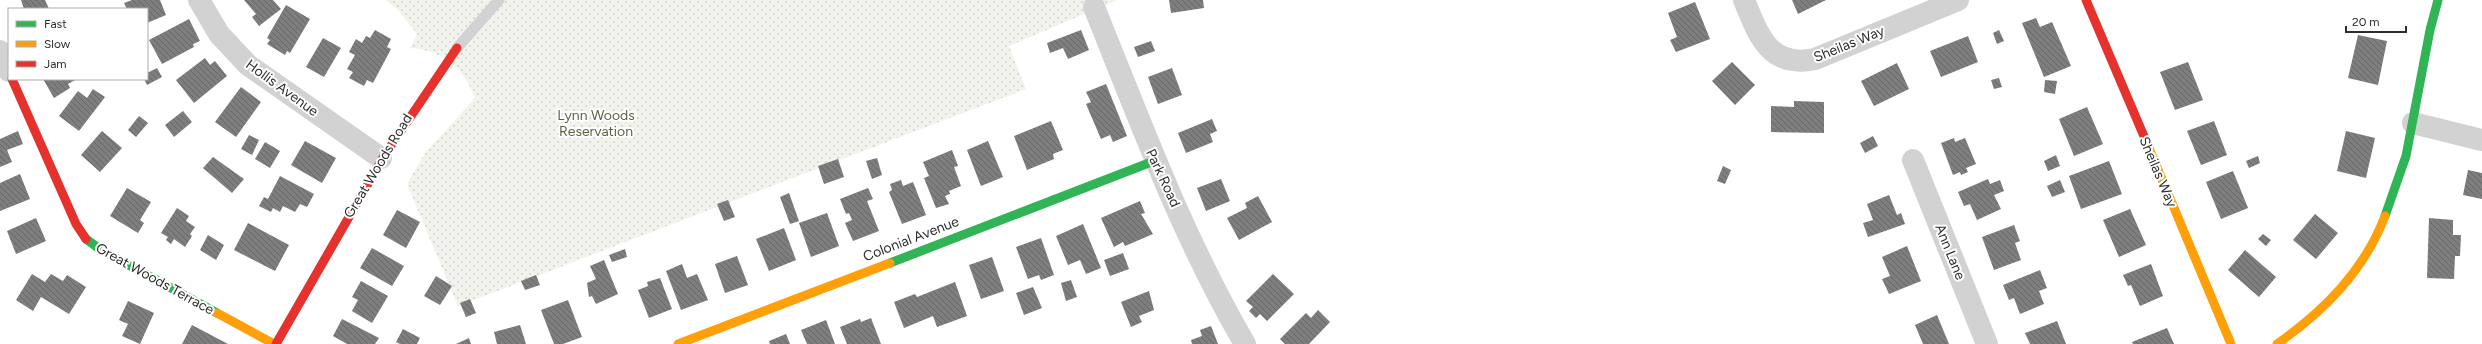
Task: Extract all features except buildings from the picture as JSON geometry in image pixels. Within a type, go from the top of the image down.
[{"type":"street","name":"Hollis Avenue","points":[[200,0],[219,34],[248,65],[381,158]]},
{"type":"street","name":"Sheilas Way","points":[[1744,0],[1764,44],[1782,57],[1799,61],[1815,59],[1958,0]]},
{"type":"street","name":"Sheilas Way","points":[[2086,0],[2231,344]]},
{"type":"street","points":[[2277,344],[2305,325],[2354,276],[2364,260],[2387,214],[2413,124],[2438,0]]},
{"type":"street","name":"Park Road","points":[[1094,7],[1154,161],[1230,319],[1245,344]]},
{"type":"street","name":"Great Woods Road","points":[[275,344],[381,158],[422,96],[457,48]]},
{"type":"street","points":[[0,50],[8,69]]},
{"type":"street","name":"Great Woods Terrace","points":[[12,80],[76,224],[85,238],[101,250],[275,344]]},
{"type":"street","points":[[2413,124],[2482,140]]},
{"type":"street","name":"Ann Lane","points":[[1913,160],[1987,344]]},
{"type":"street","name":"Colonial Avenue","points":[[678,344],[1154,161]]},
{"type":"lane","name":"Great Woods Road","points":[[457,48],[499,0]]},
{"type":"green space","name":"Lynn Woods Reservation","points":[[386,0],[1117,0],[1009,46],[1026,89],[458,306],[407,184],[425,153],[475,98],[465,77],[450,62],[432,52],[410,48],[417,34],[399,11]]},
{"type":"traffic: fast","points":[[2385,216],[2406,156],[2430,30],[2438,0]]},
{"type":"traffic: fast","points":[[890,263],[1154,161]]},
{"type":"traffic: fast","points":[[86,239],[101,250],[217,313]]},
{"type":"traffic: slow","points":[[2146,141],[2231,344]]},
{"type":"traffic: slow","points":[[2277,344],[2311,318],[2341,288],[2366,255],[2385,216]]},
{"type":"traffic: slow","points":[[678,344],[890,263]]},
{"type":"traffic: slow","points":[[217,313],[274,344]]},
{"type":"traffic: jam","points":[[2086,0],[2146,141]]},
{"type":"traffic: jam","points":[[276,344],[384,156],[457,48]]},
{"type":"traffic: jam","points":[[12,80],[76,224],[86,239]]}]
